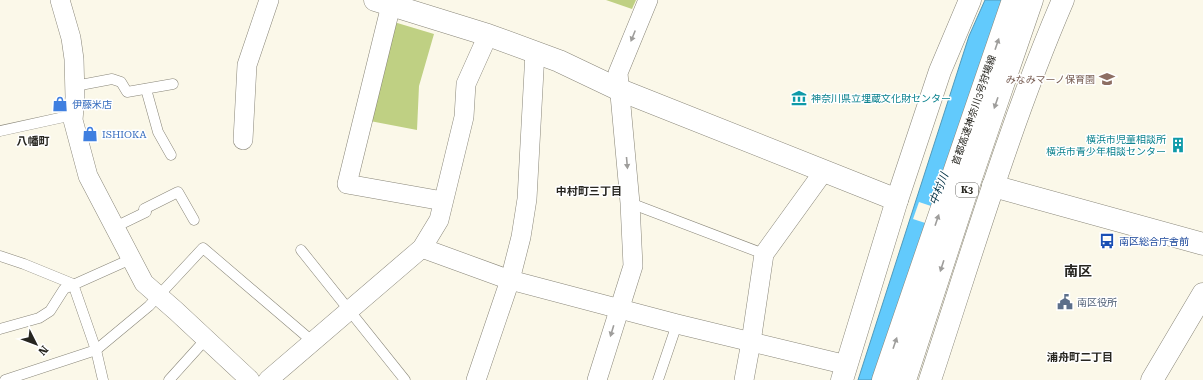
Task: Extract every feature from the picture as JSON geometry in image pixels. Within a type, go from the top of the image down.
[{"type":"main road","points":[[845,373],[896,200],[940,71],[970,0]]},
{"type":"main road","name":"首都高速神奈川3号狩場線","points":[[882,380],[1012,0]]},
{"type":"main road","name":"首都高速神奈川3号狩場線","points":[[905,380],[971,178],[1032,0]]},
{"type":"main road","points":[[930,380],[993,186],[1046,40],[1063,0]]},
{"type":"main road","points":[[383,3],[488,36],[559,61],[620,90],[896,200]]},
{"type":"main road","points":[[993,186],[1203,244]]},
{"type":"main road","points":[[1152,380],[1203,294]]},
{"type":"street","points":[[60,0],[71,38],[74,59],[75,86],[73,120],[88,176],[144,283],[206,339],[247,379]]},
{"type":"street","points":[[243,140],[247,65],[268,0]]},
{"type":"street","points":[[597,380],[633,266],[630,203],[618,73],[648,0]]},
{"type":"street","points":[[383,3],[347,184],[443,201]]},
{"type":"street","points":[[268,380],[422,248],[439,220],[464,117],[466,84],[488,36]]},
{"type":"street","points":[[476,380],[510,280],[522,237],[527,200],[534,52]]},
{"type":"street","points":[[744,380],[764,254],[824,171]]},
{"type":"street","points":[[422,248],[510,280],[751,342],[845,373]]},
{"type":"lane","points":[[75,86],[112,79],[121,82],[127,92],[173,84]]},
{"type":"lane","points":[[146,89],[158,132],[171,155]]},
{"type":"lane","points":[[0,131],[73,115]]},
{"type":"lane","points":[[115,227],[146,212],[144,209],[178,192],[194,220]]},
{"type":"lane","points":[[630,203],[764,254]]},
{"type":"lane","points":[[5,380],[96,350],[149,306],[203,248],[312,342]]},
{"type":"lane","points":[[301,250],[350,309],[405,380]]},
{"type":"lane","points":[[0,256],[73,284],[96,350],[103,380]]},
{"type":"lane","points":[[0,329],[39,318],[50,311],[64,289],[131,259]]},
{"type":"lane","points":[[658,380],[677,324]]},
{"type":"lane","points":[[169,380],[206,339]]},
{"type":"green space","points":[[606,0],[636,0],[632,9]]},
{"type":"green space","points":[[394,22],[434,34],[419,86],[417,130],[370,121]]},
{"type":"water","name":"中村川","points":[[985,0],[1041,0],[911,380],[858,380],[969,36]]},
{"type":"pier","points":[[919,202],[964,217],[959,234],[913,219]]},
{"type":"place","name":"みなみマーノ保育園","points":[[1107,79]]},
{"type":"place","name":"神奈川県立埋蔵文化財センター","points":[[799,98]]},
{"type":"place","name":"伊藤米店","points":[[60,104]]},
{"type":"place","name":"ISHIOKA","points":[[90,134]]},
{"type":"place","name":"横浜市児童相談所 横浜市青少年相談センター","points":[[1178,145]]},
{"type":"place","name":"南区総合庁舎前","points":[[1107,241]]},
{"type":"place","name":"南区役所","points":[[1065,302]]},
{"type":"district","name":"八幡町","points":[[33,141]]},
{"type":"district","name":"中村町三丁目","points":[[589,191]]},
{"type":"district","name":"南区","points":[[1078,271]]},
{"type":"district","name":"浦舟町二丁目","points":[[1080,357]]}]
